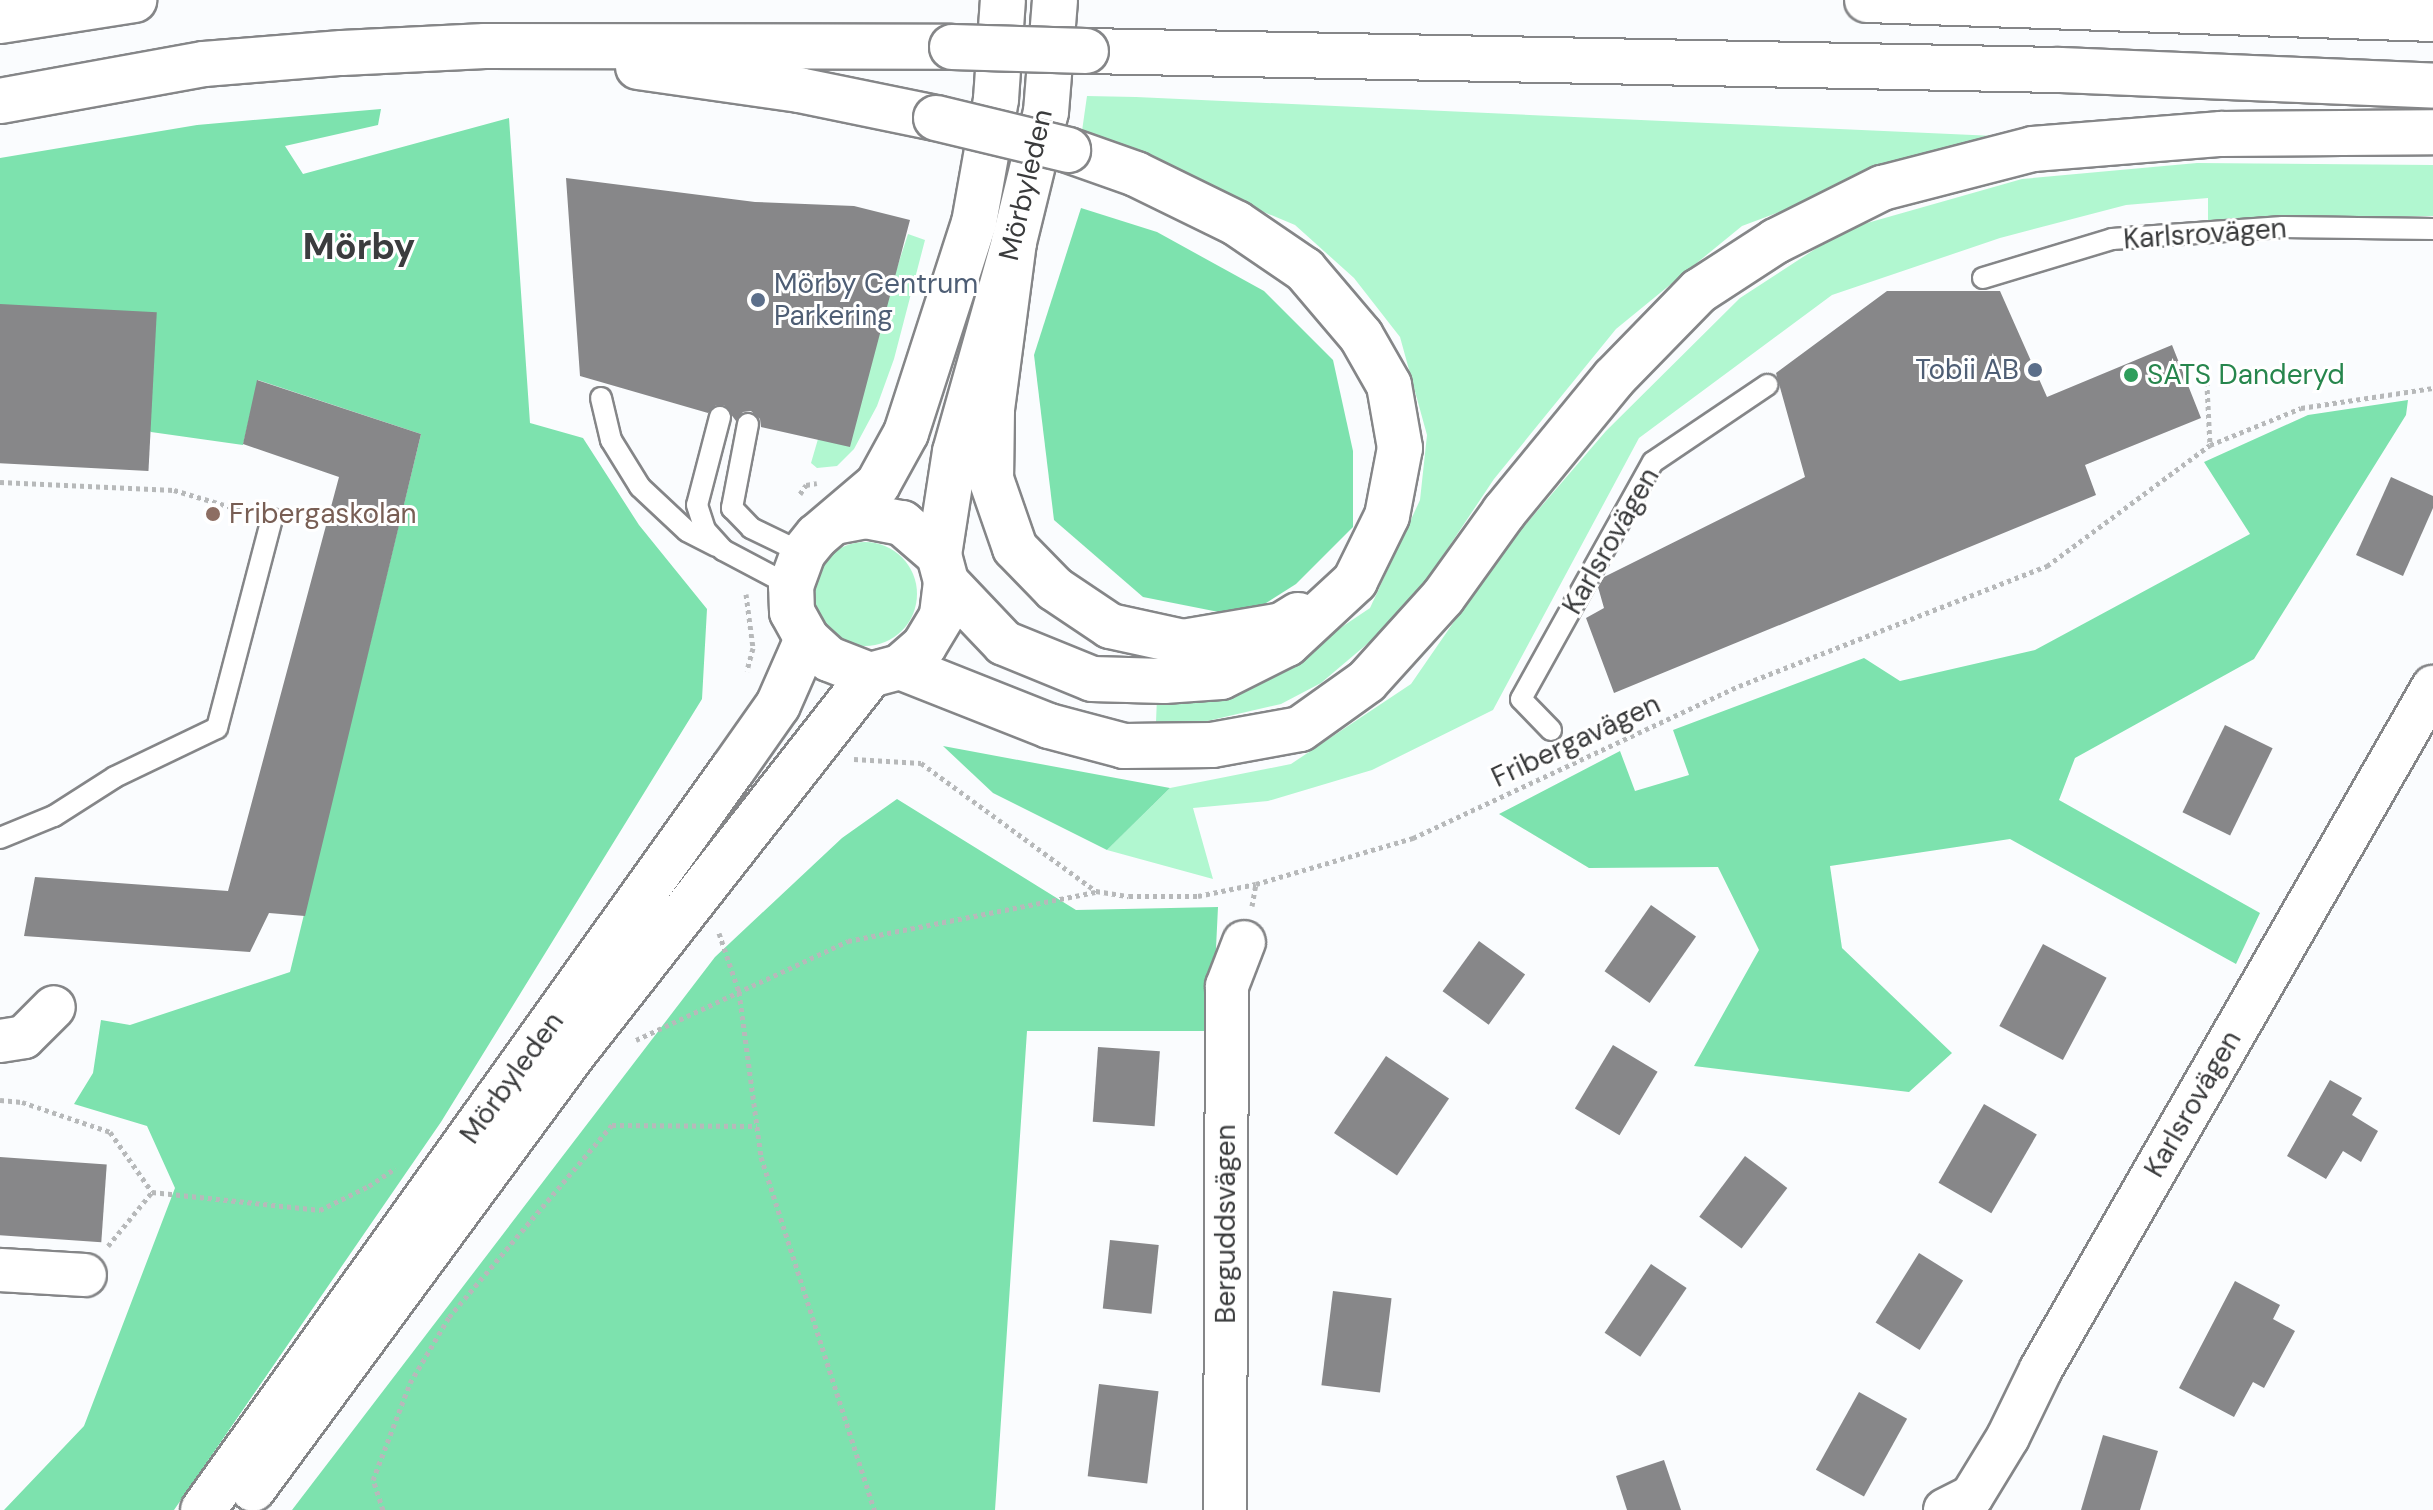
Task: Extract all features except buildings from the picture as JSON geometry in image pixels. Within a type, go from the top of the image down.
[{"type":"main road","points":[[0,21],[134,0]]},
{"type":"main road","name":"Mörbyleden","points":[[835,522],[878,484],[906,433],[969,238],[996,99],[1003,0]]},
{"type":"main road","name":"Mörbyleden","points":[[942,569],[955,452],[1014,242],[1046,112],[1055,0]]},
{"type":"main road","points":[[1867,0],[2433,19]]},
{"type":"main road","points":[[485,46],[799,90],[936,118],[1068,150],[1136,174],[1236,223],[1305,270],[1361,336],[1389,385],[1400,448],[1387,516],[1355,581],[1287,644],[1221,677],[1164,681],[1092,679],[1004,643],[902,523],[865,516],[835,522],[781,563],[792,612],[807,639],[829,659],[885,671],[1049,726],[1124,746],[1212,745],[1300,729],[1367,681],[1443,597],[1504,512],[1614,378],[1699,291],[1776,241],[1882,188],[2033,149],[2221,134],[2433,132]]},
{"type":"main road","points":[[0,101],[204,64],[485,46],[952,47],[2059,70],[2433,86]]},
{"type":"main road","points":[[1014,242],[992,410],[991,479],[1015,548],[1055,589],[1110,626],[1183,642],[1282,625],[1355,581]]},
{"type":"main road","points":[[885,671],[924,646],[942,616],[942,569]]},
{"type":"main road","name":"Mörbyleden","points":[[203,1510],[761,694],[807,639]]},
{"type":"main road","name":"Mörbyleden","points":[[237,1510],[308,1419],[574,1053],[818,739],[885,671]]},
{"type":"street","name":"Karlsrovägen","points":[[1963,1505],[2433,687]]},
{"type":"street","name":"Berguddsvägen","points":[[1225,1510],[1227,986],[1244,942]]},
{"type":"street","points":[[0,1041],[24,1037],[54,1007]]},
{"type":"street","points":[[0,1270],[85,1275]]},
{"type":"lane","name":"Karlsrovägen","points":[[1983,278],[2112,239],[2283,227],[2433,229]]},
{"type":"lane","name":"Karlsrovägen","points":[[1551,730],[1521,699],[1653,462],[1767,385]]},
{"type":"lane","points":[[601,398],[611,440],[640,487],[687,531],[723,550],[781,563]]},
{"type":"lane","points":[[720,417],[697,505],[705,530],[723,550]]},
{"type":"lane","points":[[748,424],[732,508],[781,563]]},
{"type":"lane","points":[[0,838],[54,816],[115,777],[217,728],[272,519]]},
{"type":"path","points":[[2206,366],[2210,445]]},
{"type":"path","name":"Fribergavägen","points":[[818,739],[839,758],[921,763],[1096,891],[1129,896],[1198,896],[1256,884],[1413,838],[1739,686],[2047,566],[2210,445],[2301,408],[2433,388]]},
{"type":"path","points":[[761,694],[746,591],[781,563],[806,485],[831,480]]},
{"type":"path","points":[[0,482],[174,490],[272,519]]},
{"type":"path","points":[[633,1042],[848,941],[1096,891]]},
{"type":"path","points":[[719,931],[739,992],[761,1157],[874,1510]]},
{"type":"path","points":[[0,1100],[22,1102],[110,1132],[152,1192],[320,1210],[369,1186],[402,1164]]},
{"type":"path","points":[[383,1510],[373,1480],[410,1383],[441,1330],[612,1125],[757,1126]]},
{"type":"path","points":[[85,1275],[152,1192]]},
{"type":"green space","points":[[1087,96],[2037,138],[1904,165],[1742,226],[1616,329],[1494,479],[1406,611],[1321,683],[1281,704],[1203,722],[1156,722],[1157,697],[1291,661],[1370,608],[1420,500],[1427,435],[1400,337],[1354,278],[1295,225],[1132,157],[1082,131]]},
{"type":"green space","points":[[381,109],[378,125],[285,146],[303,174],[509,118],[530,423],[583,438],[639,525],[707,609],[702,699],[441,1122],[174,1510],[4,1510],[84,1426],[175,1188],[147,1126],[74,1104],[93,1073],[101,1020],[130,1025],[290,972],[421,434],[258,380],[243,445],[151,432],[0,304],[0,158],[197,125]]},
{"type":"green space","points":[[2197,163],[2433,165],[2433,216],[2208,220],[2208,198],[2126,205],[2000,238],[1832,295],[1639,438],[1493,710],[1372,770],[1268,801],[1193,808],[1213,879],[1107,850],[1170,788],[1291,764],[1411,684],[1502,552],[1606,431],[1740,298],[1846,229],[2022,179]]},
{"type":"green space","points":[[1081,208],[1157,232],[1264,291],[1333,360],[1353,451],[1353,527],[1296,584],[1244,617],[1143,597],[1054,520],[1034,355]]},
{"type":"green space","points":[[908,234],[925,240],[894,359],[877,406],[854,449],[837,466],[817,468],[811,463],[818,439],[864,369]]},
{"type":"green space","points":[[2408,400],[2406,415],[2254,659],[2075,758],[2059,800],[2260,913],[2236,964],[2010,839],[1830,866],[1842,948],[1952,1053],[1909,1092],[1694,1066],[1759,950],[1718,867],[1589,868],[1499,814],[1620,751],[1635,791],[1689,775],[1673,730],[1864,658],[1900,681],[2035,650],[2250,534],[2204,462],[2308,415]]},
{"type":"green space","points":[[865,542],[885,546],[902,557],[913,574],[917,594],[913,614],[902,631],[885,642],[865,646],[845,642],[828,631],[817,614],[813,594],[817,574],[828,557],[845,546]]},
{"type":"green space","points":[[943,746],[1170,788],[1107,850],[993,793]]},
{"type":"green space","points":[[897,799],[1076,910],[1218,907],[1212,1031],[1027,1031],[995,1510],[292,1510],[715,957],[842,838]]},
{"type":"place","name":"Mörby Centrum Parkering","points":[[758,300]]},
{"type":"place","name":"Tobii AB","points":[[2035,370]]},
{"type":"place","name":"SATS Danderyd","points":[[2131,375]]},
{"type":"place","name":"Fribergaskolan","points":[[213,514]]},
{"type":"district","name":"Mörby","points":[[359,247]]}]
